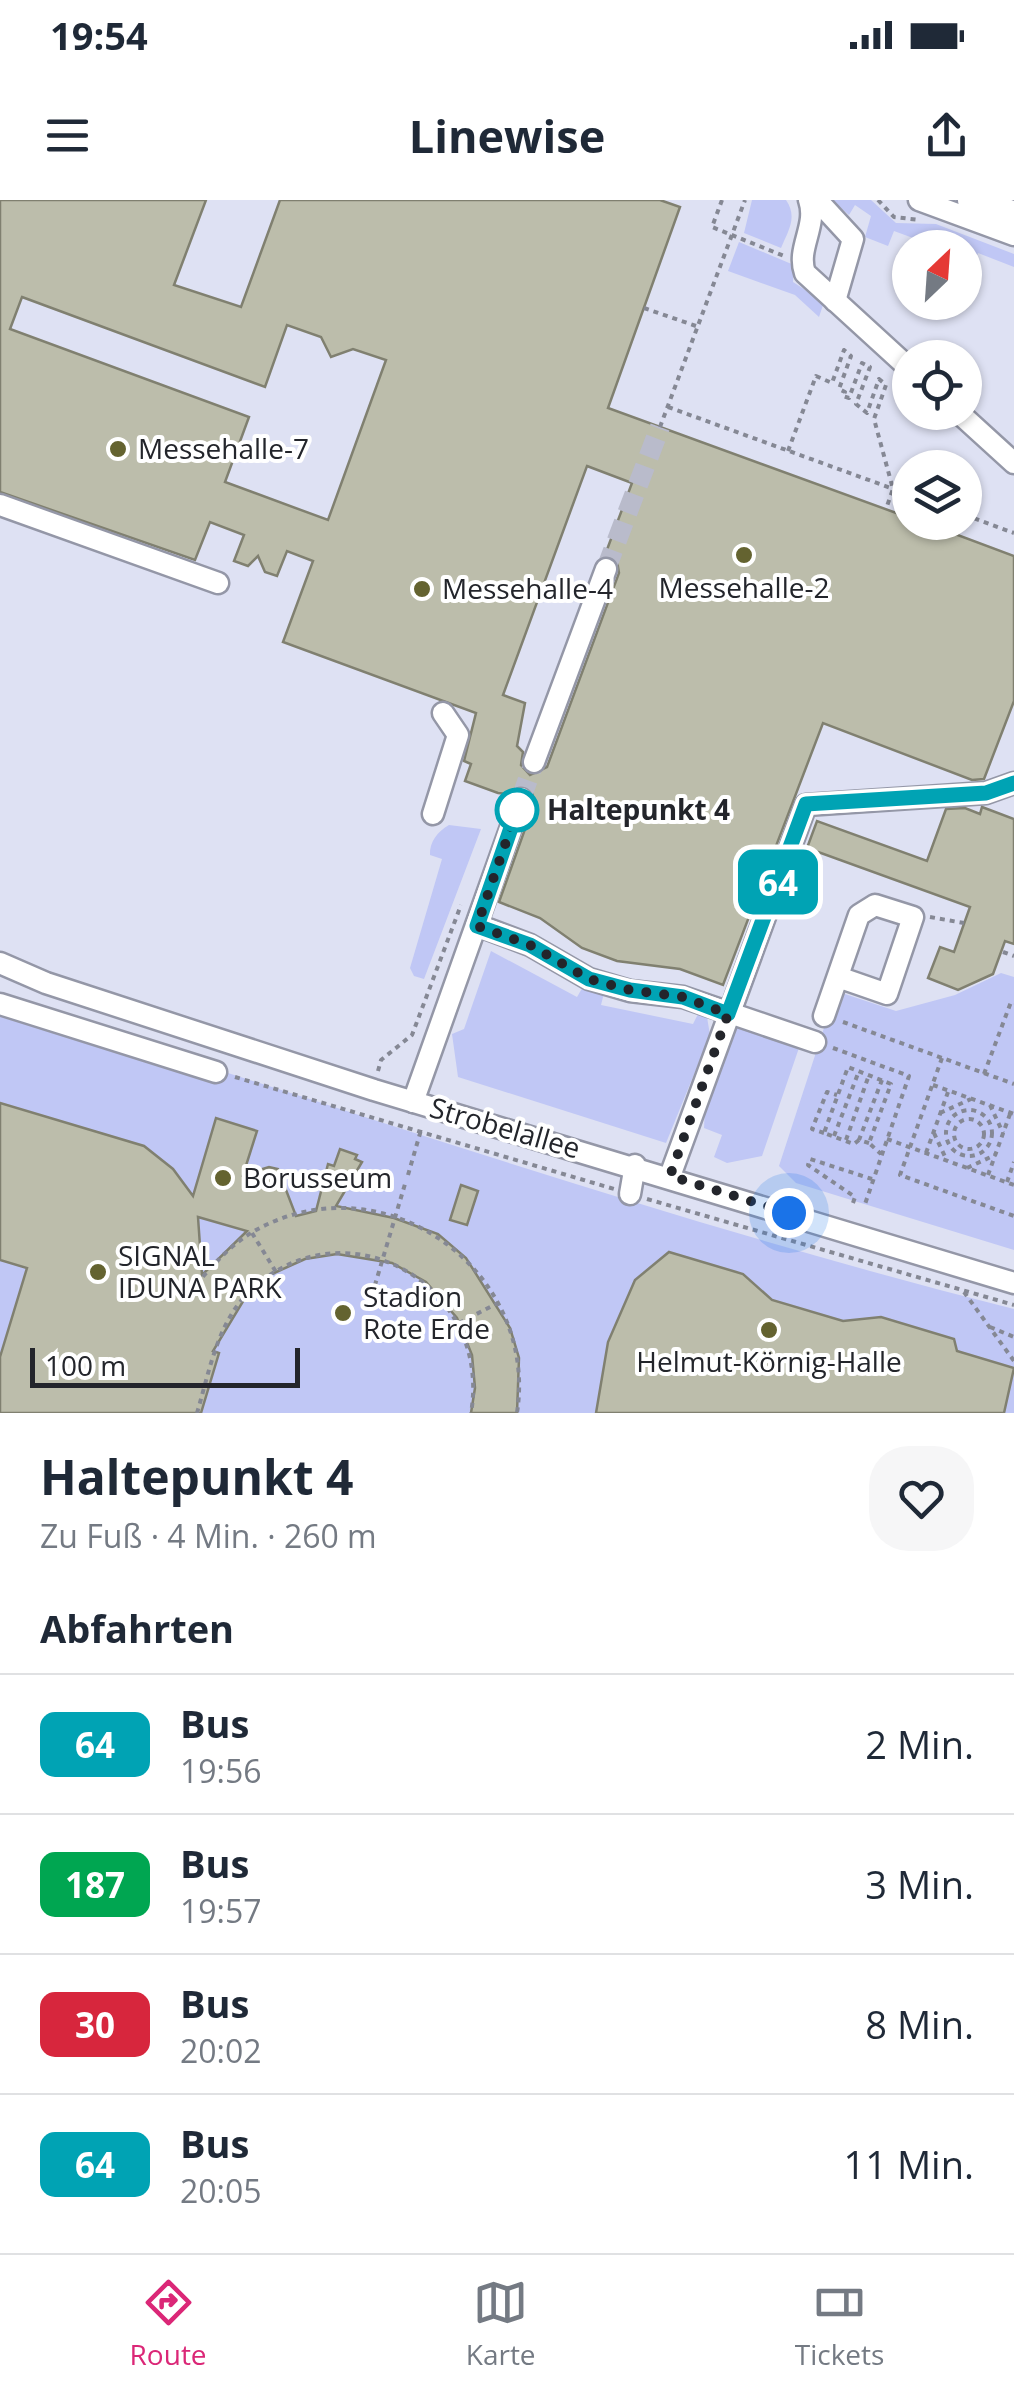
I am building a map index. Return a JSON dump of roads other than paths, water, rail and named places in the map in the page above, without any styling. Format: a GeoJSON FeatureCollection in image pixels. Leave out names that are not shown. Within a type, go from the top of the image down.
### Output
{"type":"FeatureCollection","features":[{"type":"Feature","properties":{"kind":"main road"},"geometry":{"type":"LineString","coordinates":[[972,200],[1014,216]]}},
{"type":"Feature","properties":{"kind":"street"},"geometry":{"type":"LineString","coordinates":[[809,200],[813,223],[802,263],[805,273],[892,352]]}},
{"type":"Feature","properties":{"kind":"street"},"geometry":{"type":"LineString","coordinates":[[817,200],[853,239],[835,300]]}},
{"type":"Feature","properties":{"kind":"street"},"geometry":{"type":"LineString","coordinates":[[919,200],[1014,235]]}},
{"type":"Feature","properties":{"kind":"street"},"geometry":{"type":"LineString","coordinates":[[978,430],[1014,463]]}},
{"type":"Feature","properties":{"kind":"street"},"geometry":{"type":"LineString","coordinates":[[0,505],[218,583]]}},
{"type":"Feature","properties":{"kind":"street"},"geometry":{"type":"LineString","coordinates":[[534,762],[606,569]]}},
{"type":"Feature","properties":{"kind":"street"},"geometry":{"type":"LineString","coordinates":[[433,814],[458,736],[443,713]]}},
{"type":"Feature","properties":{"kind":"street"},"geometry":{"type":"LineString","coordinates":[[670,1176],[806,804],[986,793],[1014,783]]}},
{"type":"Feature","properties":{"kind":"street"},"geometry":{"type":"LineString","coordinates":[[413,1102],[521,799]]}},
{"type":"Feature","properties":{"kind":"street"},"geometry":{"type":"LineString","coordinates":[[824,1016],[859,915],[874,905],[914,917],[887,994],[838,976]]}},
{"type":"Feature","properties":{"kind":"street"},"geometry":{"type":"LineString","coordinates":[[477,926],[530,945],[589,979],[630,990],[683,997],[815,1042]]}},
{"type":"Feature","properties":{"kind":"street","name":"Strobelallee"},"geometry":{"type":"LineString","coordinates":[[0,963],[62,988],[374,1090],[670,1176],[1014,1283]]}},
{"type":"Feature","properties":{"kind":"street"},"geometry":{"type":"LineString","coordinates":[[0,1004],[216,1072]]}},
{"type":"Feature","properties":{"kind":"street"},"geometry":{"type":"LineString","coordinates":[[630,1194],[634,1166]]}},
{"type":"Feature","properties":{"kind":"tunnel"},"geometry":{"type":"LineString","coordinates":[[606,569],[660,427]]}},
{"type":"Feature","properties":{"kind":"tunnel"},"geometry":{"type":"LineString","coordinates":[[521,799],[534,762]]}},
{"type":"Feature","properties":{"kind":"place","name":"Messehalle-7"},"geometry":{"type":"Point","coordinates":[118,449]}},
{"type":"Feature","properties":{"kind":"place","name":"Messehalle-2"},"geometry":{"type":"Point","coordinates":[744,555]}},
{"type":"Feature","properties":{"kind":"place","name":"Messehalle-4"},"geometry":{"type":"Point","coordinates":[422,589]}},
{"type":"Feature","properties":{"kind":"place","name":"Haltepunkt 4"},"geometry":{"type":"Point","coordinates":[517,810]}},
{"type":"Feature","properties":{"kind":"place","name":"Borusseum"},"geometry":{"type":"Point","coordinates":[223,1178]}},
{"type":"Feature","properties":{"kind":"place","name":"SIGNAL IDUNA PARK"},"geometry":{"type":"Point","coordinates":[98,1272]}},
{"type":"Feature","properties":{"kind":"place","name":"Stadion Rote Erde"},"geometry":{"type":"Point","coordinates":[343,1313]}},
{"type":"Feature","properties":{"kind":"place","name":"Helmut-Körnig-Halle"},"geometry":{"type":"Point","coordinates":[769,1330]}}]}
